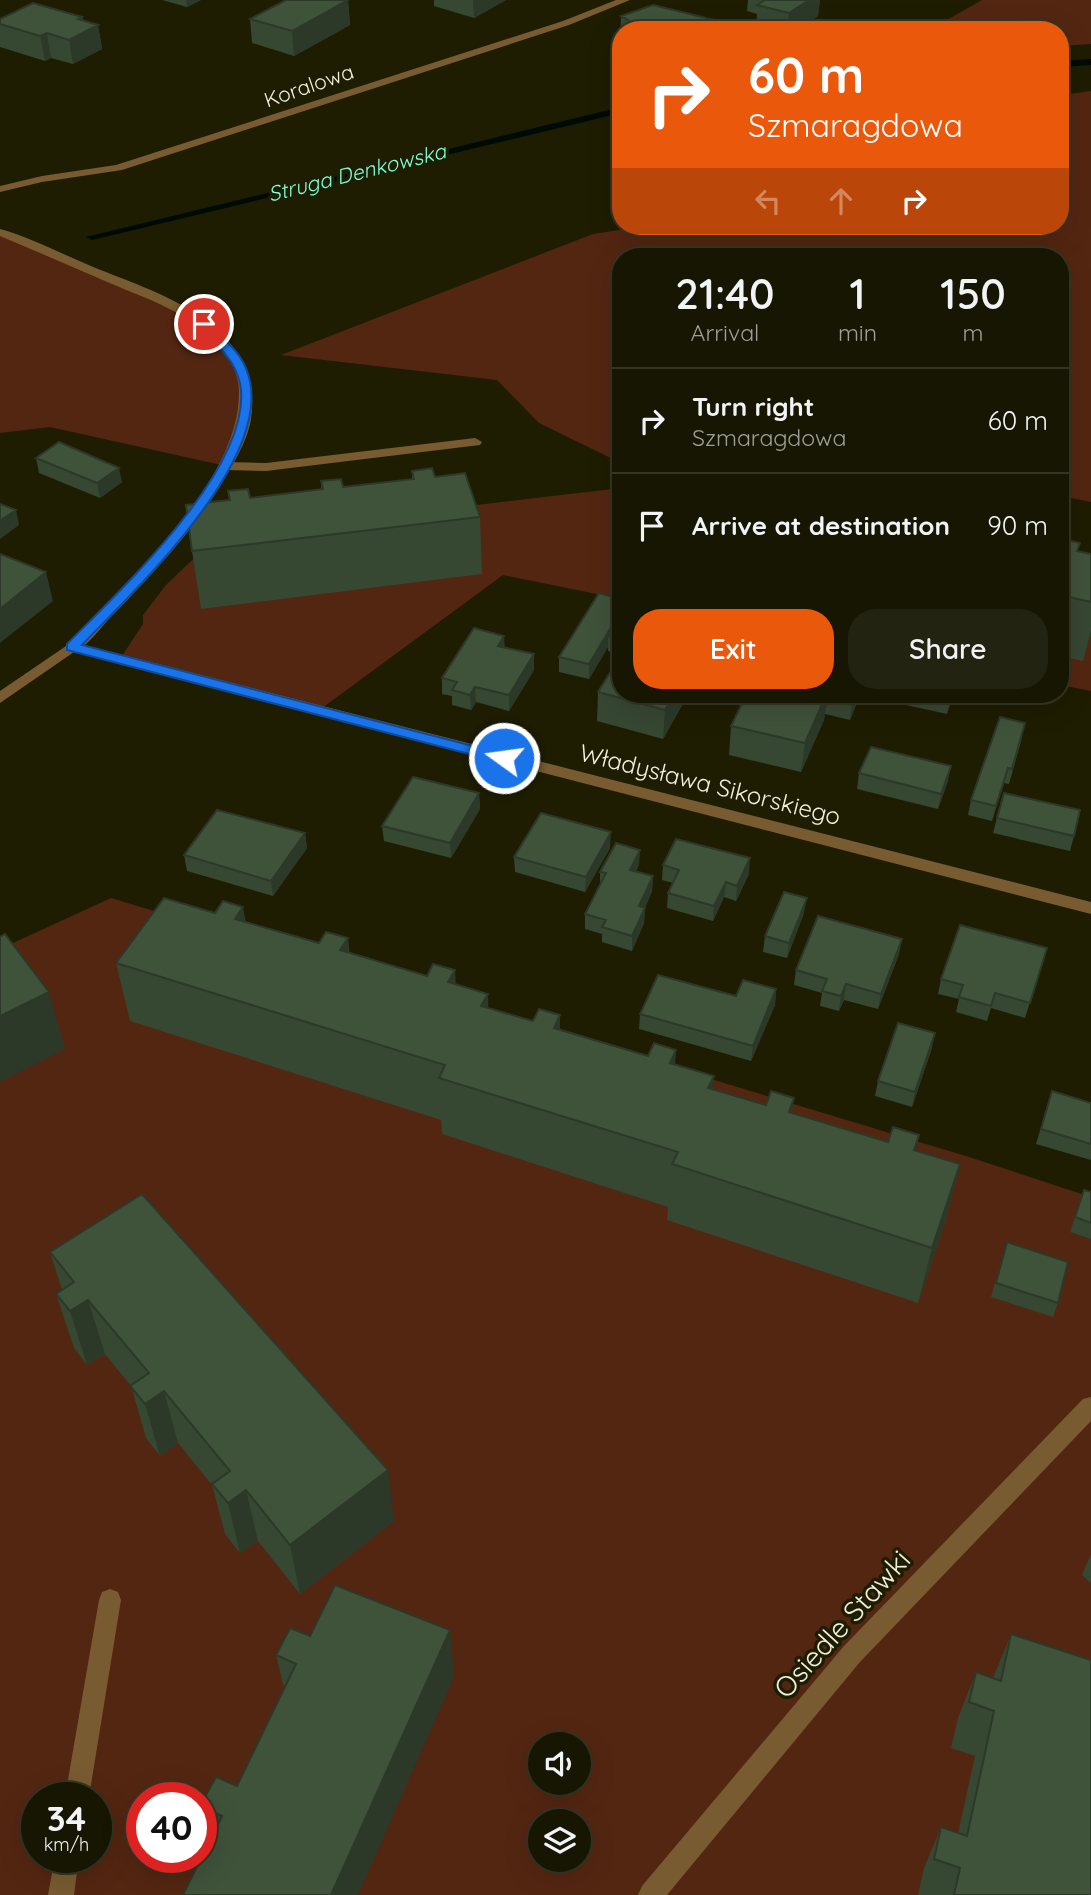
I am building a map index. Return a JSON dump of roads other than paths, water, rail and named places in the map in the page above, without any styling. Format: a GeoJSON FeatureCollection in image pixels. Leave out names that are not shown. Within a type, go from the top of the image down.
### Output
{"type":"FeatureCollection","features":[{"type":"Feature","properties":{"kind":"street","name":"Koralowa"},"geometry":{"type":"LineString","coordinates":[[0,189],[42,179],[118,168],[566,23],[625,0]]}},
{"type":"Feature","properties":{"kind":"street"},"geometry":{"type":"LineString","coordinates":[[0,232],[161,300],[204,324],[237,358],[246,390],[242,428],[226,466],[168,547],[72,647],[0,698]]}},
{"type":"Feature","properties":{"kind":"street"},"geometry":{"type":"LineString","coordinates":[[226,466],[266,467],[475,442]]}},
{"type":"Feature","properties":{"kind":"street","name":"Władysława Sikorskiego"},"geometry":{"type":"LineString","coordinates":[[72,647],[1091,908]]}},
{"type":"Feature","properties":{"kind":"street","name":"Osiedle Stawki"},"geometry":{"type":"LineString","coordinates":[[651,1895],[852,1654],[1091,1406]]}},
{"type":"Feature","properties":{"kind":"street"},"geometry":{"type":"LineString","coordinates":[[80,1782],[110,1600]]}},
{"type":"Feature","properties":{"kind":"street"},"geometry":{"type":"LineString","coordinates":[[61,1895],[64,1873]]}},
{"type":"Feature","properties":{"kind":"waterway","name":"Struga Denkowska"},"geometry":{"type":"LineString","coordinates":[[1069,63],[1091,62]]}},
{"type":"Feature","properties":{"kind":"waterway","name":"Struga Denkowska"},"geometry":{"type":"LineString","coordinates":[[92,237],[612,112]]}}]}
